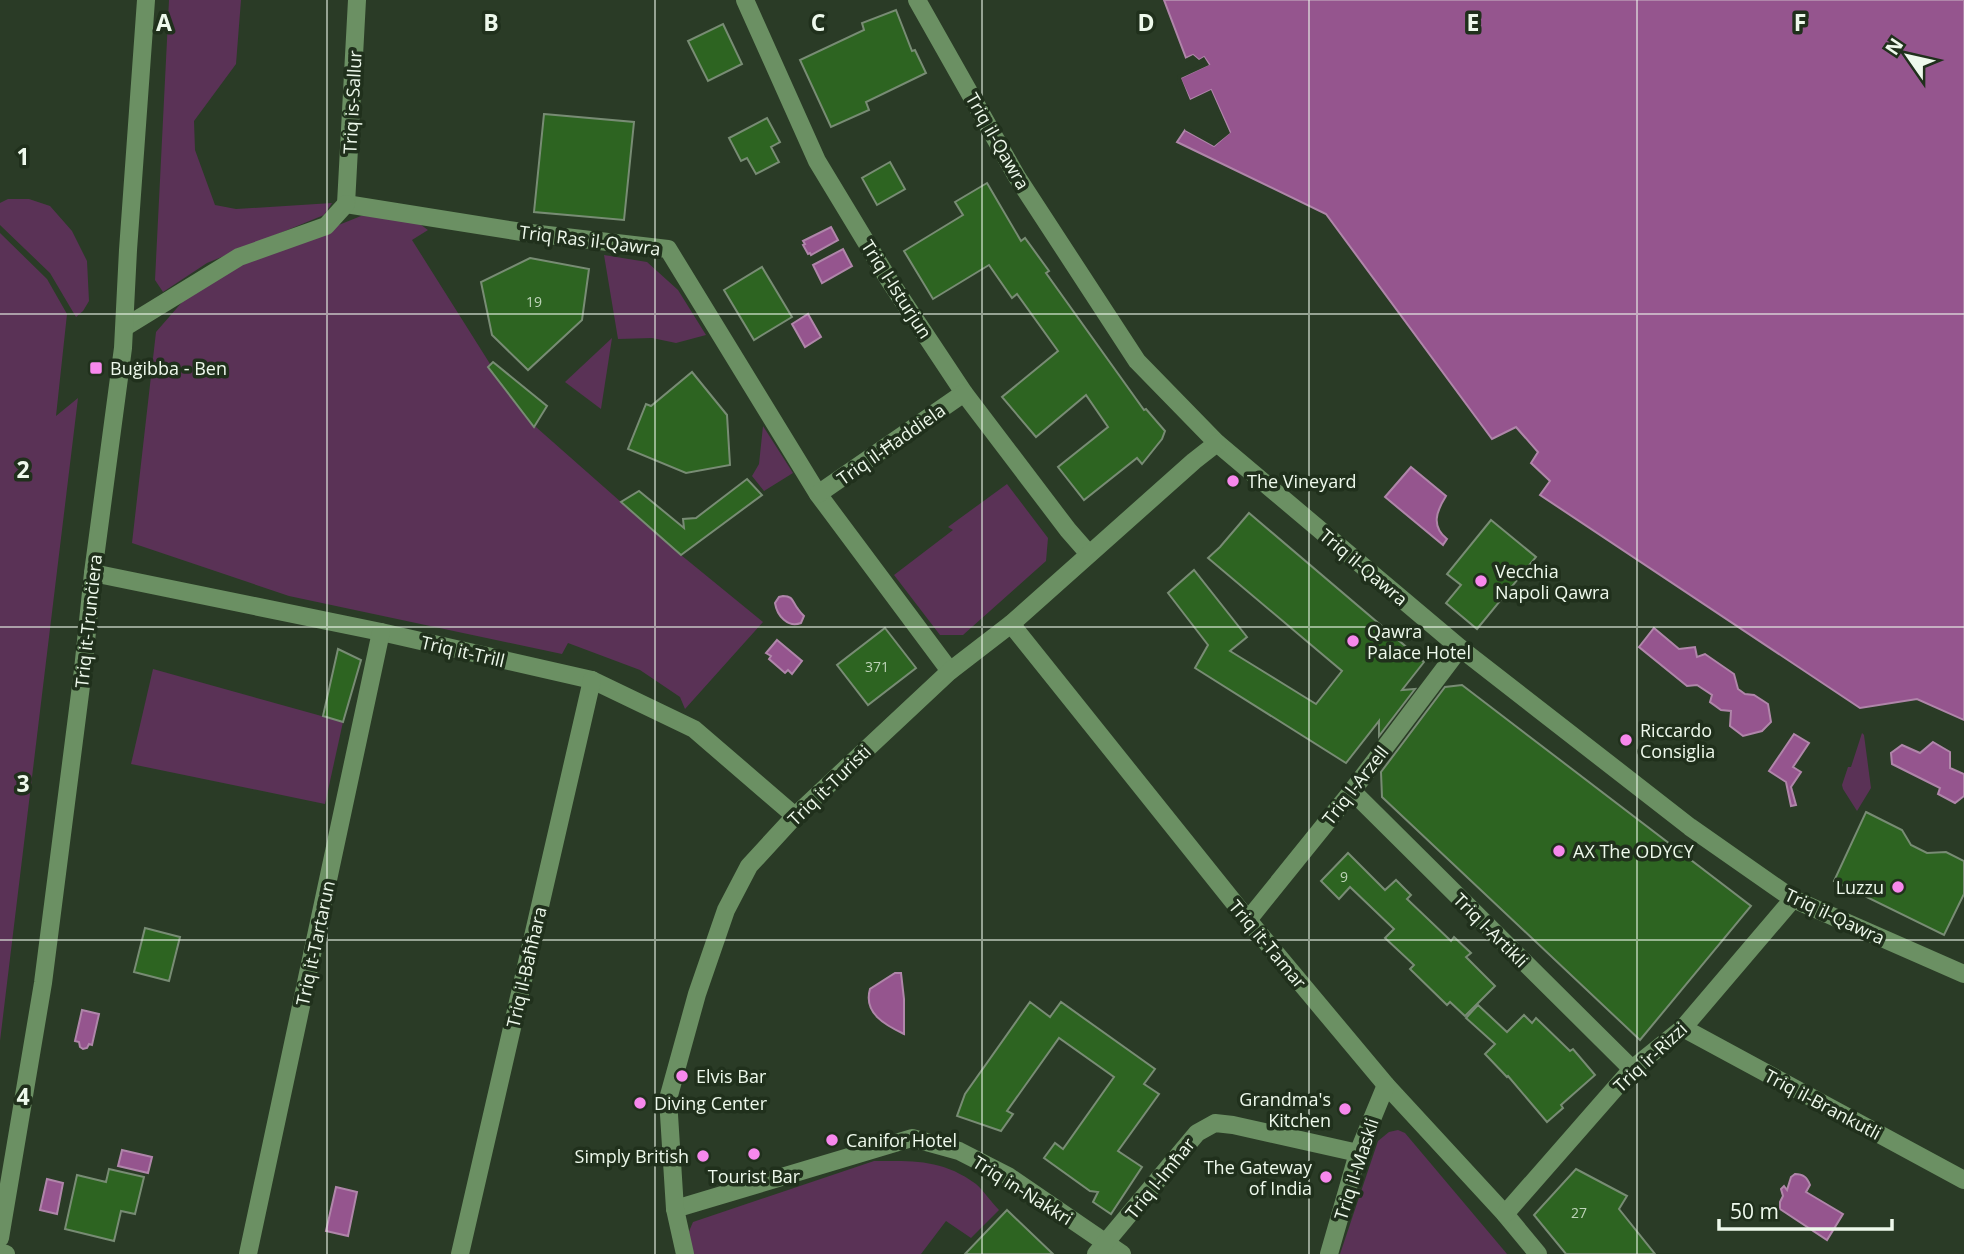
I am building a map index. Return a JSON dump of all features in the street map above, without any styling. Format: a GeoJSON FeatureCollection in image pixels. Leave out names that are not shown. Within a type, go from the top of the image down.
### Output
{"type":"FeatureCollection","features":[{"type":"Feature","properties":{"kind":"street","name":"Triq it-Trunċiera"},"geometry":{"type":"LineString","coordinates":[[0,1238],[43,983],[125,327],[146,0]]}},
{"type":"Feature","properties":{"kind":"street","name":"Triq is-Sallur"},"geometry":{"type":"LineString","coordinates":[[346,204],[357,0]]}},
{"type":"Feature","properties":{"kind":"street","name":"Triq l-Isturjun"},"geometry":{"type":"LineString","coordinates":[[745,0],[817,162],[889,279],[964,393],[1089,554]]}},
{"type":"Feature","properties":{"kind":"street","name":"Triq il-Qawra"},"geometry":{"type":"LineString","coordinates":[[917,0],[1017,177],[1137,361],[1217,443],[1460,648],[1690,827],[1793,899],[1964,974]]}},
{"type":"Feature","properties":{"kind":"street"},"geometry":{"type":"LineString","coordinates":[[125,327],[239,257],[326,226],[346,204]]}},
{"type":"Feature","properties":{"kind":"street","name":"Triq Ras il-Qawra"},"geometry":{"type":"LineString","coordinates":[[346,204],[523,232],[668,249],[818,494],[950,671]]}},
{"type":"Feature","properties":{"kind":"street","name":"Triq il-Ħaddiela"},"geometry":{"type":"LineString","coordinates":[[818,494],[964,393]]}},
{"type":"Feature","properties":{"kind":"street","name":"Triq it-Turisti"},"geometry":{"type":"LineString","coordinates":[[685,1254],[675,1209],[668,1099],[697,994],[726,910],[749,866],[795,816],[950,671],[1011,624],[1217,443]]}},
{"type":"Feature","properties":{"kind":"street","name":"Triq it-Trill"},"geometry":{"type":"LineString","coordinates":[[93,573],[381,632],[592,680],[694,729],[795,816]]}},
{"type":"Feature","properties":{"kind":"street","name":"Triq it-Tamar"},"geometry":{"type":"LineString","coordinates":[[1011,624],[1248,920],[1386,1085],[1505,1214],[1538,1254]]}},
{"type":"Feature","properties":{"kind":"street","name":"Triq it-Tartarun"},"geometry":{"type":"LineString","coordinates":[[248,1254],[381,632]]}},
{"type":"Feature","properties":{"kind":"street","name":"Triq l-Arzell"},"geometry":{"type":"LineString","coordinates":[[1248,920],[1352,791],[1460,648]]}},
{"type":"Feature","properties":{"kind":"street","name":"Triq il-Baħħara"},"geometry":{"type":"LineString","coordinates":[[460,1254],[592,680]]}},
{"type":"Feature","properties":{"kind":"street","name":"Triq l-Artikli"},"geometry":{"type":"LineString","coordinates":[[1352,791],[1632,1069]]}},
{"type":"Feature","properties":{"kind":"street","name":"Triq ir-Rizzi"},"geometry":{"type":"LineString","coordinates":[[1505,1214],[1632,1069],[1683,1028],[1793,899]]}},
{"type":"Feature","properties":{"kind":"street","name":"Triq il-Brankutli"},"geometry":{"type":"LineString","coordinates":[[1683,1028],[1964,1180]]}},
{"type":"Feature","properties":{"kind":"street","name":"Triq il-Maskli"},"geometry":{"type":"LineString","coordinates":[[1329,1254],[1358,1153],[1386,1085]]}},
{"type":"Feature","properties":{"kind":"street","name":"Triq l-Imħar"},"geometry":{"type":"LineString","coordinates":[[1101,1249],[1197,1133],[1215,1123],[1358,1153]]}},
{"type":"Feature","properties":{"kind":"street","name":"Triq in-Nakkri"},"geometry":{"type":"LineString","coordinates":[[675,1209],[912,1138],[959,1151],[1008,1176],[1101,1249],[1122,1254]]}},
{"type":"Feature","properties":{"kind":"street"},"geometry":{"type":"LineString","coordinates":[[0,1252],[6,1254]]}},
{"type":"Feature","properties":{"kind":"shaded area"},"geometry":{"type":"Polygon","coordinates":[[[169,0],[241,0],[236,64],[194,121],[195,150],[215,205],[236,209],[332,203],[324,215],[207,263],[163,292],[155,280],[169,0]]]}},
{"type":"Feature","properties":{"kind":"shaded area"},"geometry":{"type":"Polygon","coordinates":[[[1164,0],[1964,0],[1964,720],[1917,699],[1860,708],[1540,495],[1550,481],[1531,463],[1538,452],[1516,427],[1492,439],[1326,214],[1177,142],[1185,130],[1214,146],[1230,132],[1211,90],[1190,100],[1180,78],[1209,64],[1204,57],[1199,60],[1193,55],[1186,58],[1164,0]]]}},
{"type":"Feature","properties":{"kind":"shaded area"},"geometry":{"type":"Polygon","coordinates":[[[8,199],[29,199],[50,206],[72,231],[87,261],[89,301],[76,317],[50,273],[0,225],[0,203],[8,199]]]}},
{"type":"Feature","properties":{"kind":"shaded area"},"geometry":{"type":"Polygon","coordinates":[[[361,216],[410,217],[428,230],[412,240],[528,420],[681,555],[763,622],[685,709],[680,697],[640,670],[568,643],[562,654],[289,596],[132,543],[156,332],[183,301],[227,270],[361,216]]]}},
{"type":"Feature","properties":{"kind":"shaded area"},"geometry":{"type":"Polygon","coordinates":[[[831,227],[838,240],[811,255],[808,254],[803,241],[831,227]]]}},
{"type":"Feature","properties":{"kind":"shaded area"},"geometry":{"type":"Polygon","coordinates":[[[0,233],[47,279],[67,314],[56,416],[78,398],[0,1041],[0,233]]]}},
{"type":"Feature","properties":{"kind":"shaded area"},"geometry":{"type":"Polygon","coordinates":[[[843,249],[852,266],[822,283],[813,265],[843,249]]]}},
{"type":"Feature","properties":{"kind":"shaded area"},"geometry":{"type":"Polygon","coordinates":[[[604,255],[647,262],[678,290],[706,335],[676,343],[652,338],[618,339],[604,255]]]}},
{"type":"Feature","properties":{"kind":"shaded area"},"geometry":{"type":"Polygon","coordinates":[[[808,314],[821,337],[805,347],[792,324],[808,314]]]}},
{"type":"Feature","properties":{"kind":"shaded area"},"geometry":{"type":"Polygon","coordinates":[[[612,338],[601,409],[565,382],[612,338]]]}},
{"type":"Feature","properties":{"kind":"shaded area"},"geometry":{"type":"Polygon","coordinates":[[[763,426],[793,473],[764,491],[752,476],[759,464],[763,426]]]}},
{"type":"Feature","properties":{"kind":"shaded area"},"geometry":{"type":"Polygon","coordinates":[[[1411,467],[1446,496],[1437,519],[1439,529],[1447,539],[1443,545],[1385,497],[1411,467]]]}},
{"type":"Feature","properties":{"kind":"shaded area"},"geometry":{"type":"Polygon","coordinates":[[[1007,484],[1048,538],[1046,561],[963,635],[940,635],[894,575],[953,530],[948,527],[1007,484]]]}},
{"type":"Feature","properties":{"kind":"shaded area"},"geometry":{"type":"Polygon","coordinates":[[[783,596],[791,598],[804,616],[801,623],[792,624],[781,616],[775,603],[783,596]]]}},
{"type":"Feature","properties":{"kind":"shaded area"},"geometry":{"type":"Polygon","coordinates":[[[1654,628],[1679,649],[1695,647],[1697,657],[1705,654],[1734,674],[1738,689],[1768,704],[1771,722],[1762,731],[1743,736],[1730,726],[1731,711],[1721,710],[1710,702],[1712,695],[1697,685],[1687,686],[1639,647],[1654,628]]]}},
{"type":"Feature","properties":{"kind":"shaded area"},"geometry":{"type":"Polygon","coordinates":[[[777,640],[802,661],[792,674],[788,670],[785,673],[766,653],[777,640]]]}},
{"type":"Feature","properties":{"kind":"shaded area"},"geometry":{"type":"Polygon","coordinates":[[[153,669],[343,722],[325,804],[131,764],[153,669]]]}},
{"type":"Feature","properties":{"kind":"shaded area"},"geometry":{"type":"Polygon","coordinates":[[[1862,733],[1871,788],[1857,811],[1842,785],[1862,733]]]}},
{"type":"Feature","properties":{"kind":"shaded area"},"geometry":{"type":"Polygon","coordinates":[[[1794,734],[1809,743],[1793,767],[1801,772],[1791,787],[1796,805],[1791,806],[1786,782],[1769,771],[1794,734]]]}},
{"type":"Feature","properties":{"kind":"shaded area"},"geometry":{"type":"Polygon","coordinates":[[[1933,742],[1950,752],[1950,768],[1964,774],[1964,796],[1955,803],[1938,794],[1940,788],[1892,764],[1891,753],[1902,745],[1920,753],[1933,742]]]}},
{"type":"Feature","properties":{"kind":"shaded area"},"geometry":{"type":"Polygon","coordinates":[[[895,973],[901,973],[904,1034],[877,1017],[870,1005],[870,989],[895,973]]]}},
{"type":"Feature","properties":{"kind":"shaded area"},"geometry":{"type":"Polygon","coordinates":[[[82,1010],[99,1014],[92,1045],[89,1044],[83,1049],[79,1042],[75,1041],[82,1010]]]}},
{"type":"Feature","properties":{"kind":"shaded area"},"geometry":{"type":"Polygon","coordinates":[[[1398,1130],[1405,1133],[1507,1254],[1340,1254],[1378,1141],[1389,1132],[1398,1130]]]}},
{"type":"Feature","properties":{"kind":"shaded area"},"geometry":{"type":"Polygon","coordinates":[[[122,1150],[152,1157],[148,1173],[118,1166],[122,1150]]]}},
{"type":"Feature","properties":{"kind":"shaded area"},"geometry":{"type":"Polygon","coordinates":[[[874,1161],[927,1163],[951,1170],[976,1184],[999,1210],[971,1238],[946,1221],[921,1254],[692,1254],[687,1236],[693,1222],[874,1161]]]}},
{"type":"Feature","properties":{"kind":"shaded area"},"geometry":{"type":"Polygon","coordinates":[[[1795,1174],[1808,1180],[1810,1185],[1806,1192],[1843,1214],[1827,1240],[1780,1209],[1783,1196],[1781,1189],[1784,1186],[1787,1190],[1791,1177],[1795,1174]]]}},
{"type":"Feature","properties":{"kind":"shaded area"},"geometry":{"type":"Polygon","coordinates":[[[47,1179],[63,1183],[57,1214],[40,1210],[47,1179]]]}},
{"type":"Feature","properties":{"kind":"shaded area"},"geometry":{"type":"Polygon","coordinates":[[[336,1187],[357,1192],[348,1236],[326,1231],[336,1187]]]}},
{"type":"Feature","properties":{"kind":"pier"},"geometry":{"type":"Polygon","coordinates":[[[1193,55],[1199,60],[1204,57],[1209,65],[1181,78],[1190,100],[1211,90],[1230,133],[1214,146],[1185,130],[1186,127],[1214,142],[1226,132],[1210,95],[1189,103],[1177,80],[1178,75],[1204,63],[1192,59],[1186,62],[1183,60],[1193,55]]]}},
{"type":"Feature","properties":{"kind":"building"},"geometry":{"type":"Polygon","coordinates":[[[896,10],[912,51],[915,50],[926,73],[866,102],[869,110],[831,127],[800,60],[864,30],[862,23],[896,10]]]}},
{"type":"Feature","properties":{"kind":"building"},"geometry":{"type":"Polygon","coordinates":[[[723,24],[742,64],[708,81],[688,41],[723,24]]]}},
{"type":"Feature","properties":{"kind":"building"},"geometry":{"type":"Polygon","coordinates":[[[544,114],[634,122],[624,220],[534,212],[544,114]]]}},
{"type":"Feature","properties":{"kind":"building"},"geometry":{"type":"Polygon","coordinates":[[[767,118],[780,142],[771,147],[779,162],[756,174],[747,158],[741,161],[729,138],[767,118]]]}},
{"type":"Feature","properties":{"kind":"building"},"geometry":{"type":"Polygon","coordinates":[[[890,162],[905,189],[877,205],[862,178],[890,162]]]}},
{"type":"Feature","properties":{"kind":"building"},"geometry":{"type":"Polygon","coordinates":[[[987,183],[1021,241],[1025,238],[1049,271],[1046,273],[1144,410],[1146,409],[1165,431],[1162,439],[1142,464],[1137,458],[1084,500],[1058,467],[1108,427],[1086,395],[1036,437],[1002,397],[1058,351],[1017,294],[1012,298],[989,265],[933,299],[904,251],[963,215],[955,202],[987,183]]]}},
{"type":"Feature","properties":{"kind":"building"},"geometry":{"type":"Polygon","coordinates":[[[530,258],[589,269],[582,320],[528,370],[492,335],[481,282],[530,258]]]}},
{"type":"Feature","properties":{"kind":"building"},"geometry":{"type":"Polygon","coordinates":[[[762,267],[792,317],[754,340],[724,290],[762,267]]]}},
{"type":"Feature","properties":{"kind":"building"},"geometry":{"type":"Polygon","coordinates":[[[493,362],[547,406],[534,427],[488,367],[493,362]]]}},
{"type":"Feature","properties":{"kind":"building"},"geometry":{"type":"Polygon","coordinates":[[[692,372],[727,415],[730,465],[686,473],[628,449],[646,404],[651,406],[692,372]]]}},
{"type":"Feature","properties":{"kind":"building"},"geometry":{"type":"Polygon","coordinates":[[[747,479],[762,495],[681,555],[621,502],[639,491],[684,528],[683,519],[696,518],[747,479]]]}},
{"type":"Feature","properties":{"kind":"building","name":"Qawra Palace Hotel"},"geometry":{"type":"Polygon","coordinates":[[[1249,513],[1424,662],[1402,690],[1415,689],[1379,736],[1379,721],[1346,763],[1195,668],[1208,645],[1168,593],[1194,570],[1247,637],[1230,651],[1316,704],[1342,671],[1208,558],[1249,513]]]}},
{"type":"Feature","properties":{"kind":"building"},"geometry":{"type":"Polygon","coordinates":[[[1491,520],[1536,557],[1477,629],[1446,603],[1461,585],[1447,574],[1491,520]]]}},
{"type":"Feature","properties":{"kind":"building"},"geometry":{"type":"Polygon","coordinates":[[[885,628],[916,668],[868,705],[837,665],[885,628]]]}},
{"type":"Feature","properties":{"kind":"building"},"geometry":{"type":"Polygon","coordinates":[[[338,649],[361,660],[343,722],[323,716],[338,649]]]}},
{"type":"Feature","properties":{"kind":"building","name":"AX The ODYCY"},"geometry":{"type":"Polygon","coordinates":[[[1462,685],[1751,906],[1640,1040],[1382,797],[1381,772],[1445,687],[1462,685]]]}},
{"type":"Feature","properties":{"kind":"building"},"geometry":{"type":"Polygon","coordinates":[[[1866,812],[1902,830],[1911,845],[1927,853],[1946,852],[1964,861],[1964,894],[1944,935],[1834,881],[1866,812]]]}},
{"type":"Feature","properties":{"kind":"building"},"geometry":{"type":"Polygon","coordinates":[[[1348,853],[1385,890],[1396,880],[1411,895],[1407,899],[1451,941],[1454,937],[1471,953],[1466,957],[1495,986],[1465,1016],[1450,1002],[1447,1005],[1410,969],[1414,965],[1385,938],[1394,929],[1350,887],[1339,899],[1321,881],[1348,853]]]}},
{"type":"Feature","properties":{"kind":"building"},"geometry":{"type":"Polygon","coordinates":[[[145,928],[180,937],[169,981],[134,972],[145,928]]]}},
{"type":"Feature","properties":{"kind":"building"},"geometry":{"type":"Polygon","coordinates":[[[1030,1002],[1050,1017],[1061,1002],[1155,1069],[1144,1084],[1159,1094],[1118,1151],[1142,1167],[1111,1214],[1093,1202],[1098,1192],[1090,1191],[1044,1158],[1055,1143],[1063,1149],[1114,1077],[1059,1038],[1007,1111],[1013,1114],[1001,1131],[957,1116],[965,1094],[1030,1002]]]}},
{"type":"Feature","properties":{"kind":"building"},"geometry":{"type":"Polygon","coordinates":[[[1478,1005],[1507,1032],[1524,1015],[1532,1023],[1536,1018],[1570,1051],[1573,1049],[1595,1075],[1561,1105],[1563,1108],[1547,1122],[1508,1076],[1485,1054],[1495,1044],[1466,1018],[1478,1005]]]}},
{"type":"Feature","properties":{"kind":"building"},"geometry":{"type":"Polygon","coordinates":[[[109,1169],[144,1177],[135,1214],[121,1211],[114,1241],[65,1229],[77,1175],[106,1182],[109,1169]]]}},
{"type":"Feature","properties":{"kind":"building"},"geometry":{"type":"Polygon","coordinates":[[[1576,1169],[1627,1196],[1619,1209],[1655,1254],[1566,1254],[1534,1215],[1576,1169]]]}},
{"type":"Feature","properties":{"kind":"building"},"geometry":{"type":"Polygon","coordinates":[[[1007,1210],[1053,1254],[965,1254],[1007,1210]]]}},
{"type":"Feature","properties":{"kind":"place","name":"Buġibba - Ben"},"geometry":{"type":"Point","coordinates":[96,368]}},
{"type":"Feature","properties":{"kind":"place","name":"The Vineyard"},"geometry":{"type":"Point","coordinates":[1233,481]}},
{"type":"Feature","properties":{"kind":"place","name":"Vecchia Napoli Qawra"},"geometry":{"type":"Point","coordinates":[1481,581]}},
{"type":"Feature","properties":{"kind":"place","name":"Qawra Palace Hotel"},"geometry":{"type":"Point","coordinates":[1353,641]}},
{"type":"Feature","properties":{"kind":"place","name":"Riccardo Consiglia"},"geometry":{"type":"Point","coordinates":[1626,740]}},
{"type":"Feature","properties":{"kind":"place","name":"AX The ODYCY"},"geometry":{"type":"Point","coordinates":[1559,851]}},
{"type":"Feature","properties":{"kind":"place","name":"Luzzu"},"geometry":{"type":"Point","coordinates":[1898,887]}},
{"type":"Feature","properties":{"kind":"place","name":"Elvis Bar"},"geometry":{"type":"Point","coordinates":[682,1076]}},
{"type":"Feature","properties":{"kind":"place","name":"Diving Center"},"geometry":{"type":"Point","coordinates":[640,1103]}},
{"type":"Feature","properties":{"kind":"place","name":"Grandma's Kitchen"},"geometry":{"type":"Point","coordinates":[1345,1109]}},
{"type":"Feature","properties":{"kind":"place","name":"Canifor Hotel"},"geometry":{"type":"Point","coordinates":[832,1140]}},
{"type":"Feature","properties":{"kind":"place","name":"Tourist Bar"},"geometry":{"type":"Point","coordinates":[754,1154]}},
{"type":"Feature","properties":{"kind":"place","name":"Simply British"},"geometry":{"type":"Point","coordinates":[703,1156]}},
{"type":"Feature","properties":{"kind":"place","name":"The Gateway of India"},"geometry":{"type":"Point","coordinates":[1326,1177]}}]}
